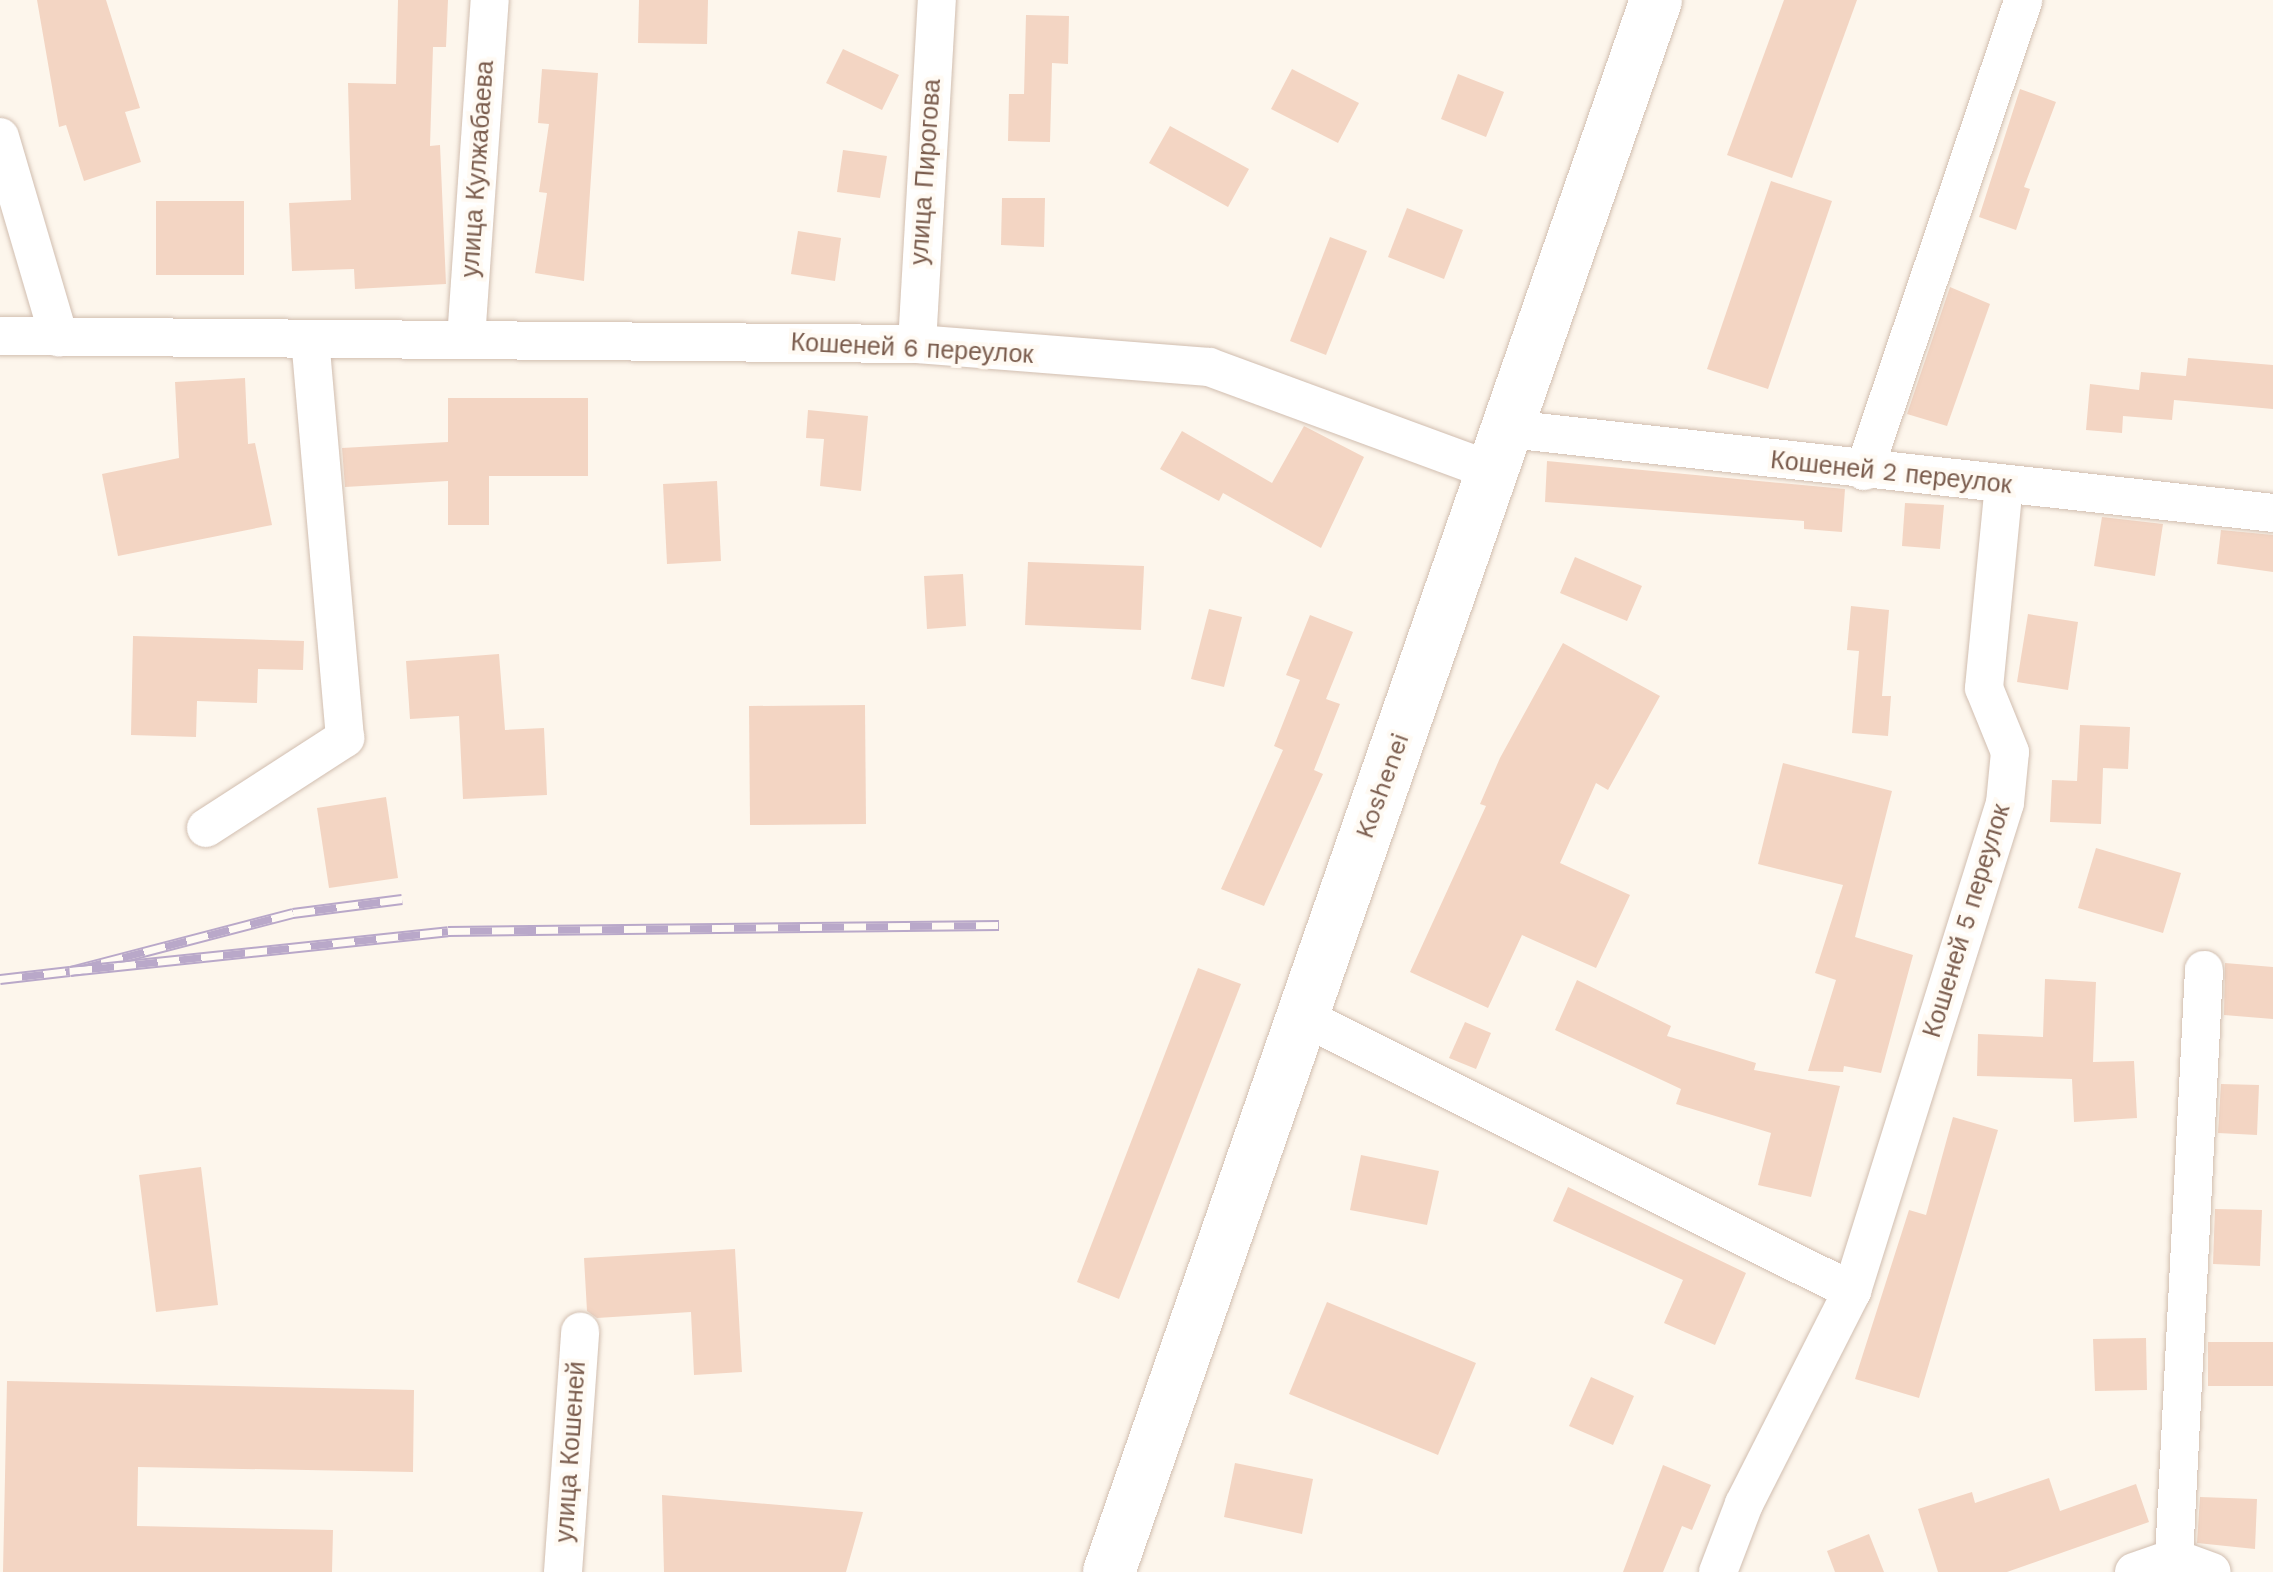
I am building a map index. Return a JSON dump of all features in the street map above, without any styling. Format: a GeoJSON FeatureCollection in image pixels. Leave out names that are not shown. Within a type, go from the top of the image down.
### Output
{"type":"FeatureCollection","features":[{"type":"Feature","properties":{"kind":"main road","name":"Koshenei"},"geometry":{"type":"LineString","coordinates":[[1109,1572],[1656,0]]}},
{"type":"Feature","properties":{"kind":"street","name":"улица Кулжабаева"},"geometry":{"type":"LineString","coordinates":[[466,339],[490,0]]}},
{"type":"Feature","properties":{"kind":"street","name":"улица Пирогова"},"geometry":{"type":"LineString","coordinates":[[917,344],[937,0]]}},
{"type":"Feature","properties":{"kind":"street"},"geometry":{"type":"LineString","coordinates":[[1864,471],[2023,0]]}},
{"type":"Feature","properties":{"kind":"street"},"geometry":{"type":"LineString","coordinates":[[0,136],[60,337]]}},
{"type":"Feature","properties":{"kind":"street","name":"Кошеней 6 переулок"},"geometry":{"type":"LineString","coordinates":[[0,336],[917,344],[1209,367],[1502,451]]}},
{"type":"Feature","properties":{"kind":"street"},"geometry":{"type":"LineString","coordinates":[[206,828],[345,738],[310,340]]}},
{"type":"Feature","properties":{"kind":"street","name":"Кошеней 2 переулок"},"geometry":{"type":"LineString","coordinates":[[1502,451],[1864,471],[2273,513]]}},
{"type":"Feature","properties":{"kind":"street","name":"Кошеней 5 переулок"},"geometry":{"type":"LineString","coordinates":[[1718,1572],[1744,1504],[1852,1291],[2005,803],[2010,752],[1984,688],[2004,486]]}},
{"type":"Feature","properties":{"kind":"street"},"geometry":{"type":"LineString","coordinates":[[2174,1558],[2204,970]]}},
{"type":"Feature","properties":{"kind":"street"},"geometry":{"type":"LineString","coordinates":[[1301,1016],[1852,1291]]}},
{"type":"Feature","properties":{"kind":"street","name":"улица Кошеней"},"geometry":{"type":"LineString","coordinates":[[563,1572],[580,1332]]}},
{"type":"Feature","properties":{"kind":"street"},"geometry":{"type":"LineString","coordinates":[[2134,1572],[2174,1558],[2212,1572]]}},
{"type":"Feature","properties":{"kind":"building"},"geometry":{"type":"Polygon","coordinates":[[[37,0],[106,0],[140,108],[125,112],[141,162],[84,181],[66,125],[59,127],[37,0]]]}},
{"type":"Feature","properties":{"kind":"building"},"geometry":{"type":"Polygon","coordinates":[[[398,0],[448,0],[446,47],[433,47],[430,146],[440,145],[446,284],[355,289],[354,269],[292,271],[289,203],[351,200],[348,83],[396,84],[398,0]]]}},
{"type":"Feature","properties":{"kind":"building"},"geometry":{"type":"Polygon","coordinates":[[[639,0],[708,0],[707,44],[638,43],[639,0]]]}},
{"type":"Feature","properties":{"kind":"building"},"geometry":{"type":"Polygon","coordinates":[[[1784,0],[1857,0],[1792,178],[1727,155],[1784,0]]]}},
{"type":"Feature","properties":{"kind":"building"},"geometry":{"type":"Polygon","coordinates":[[[1026,15],[1069,16],[1068,64],[1052,63],[1050,142],[1008,141],[1009,94],[1024,94],[1026,15]]]}},
{"type":"Feature","properties":{"kind":"building"},"geometry":{"type":"Polygon","coordinates":[[[843,49],[899,75],[882,110],[826,83],[843,49]]]}},
{"type":"Feature","properties":{"kind":"building"},"geometry":{"type":"Polygon","coordinates":[[[542,69],[598,73],[584,281],[535,273],[547,193],[539,192],[549,124],[538,123],[542,69]]]}},
{"type":"Feature","properties":{"kind":"building"},"geometry":{"type":"Polygon","coordinates":[[[1292,69],[1359,103],[1338,143],[1271,109],[1292,69]]]}},
{"type":"Feature","properties":{"kind":"building"},"geometry":{"type":"Polygon","coordinates":[[[1458,74],[1504,92],[1486,137],[1441,119],[1458,74]]]}},
{"type":"Feature","properties":{"kind":"building"},"geometry":{"type":"Polygon","coordinates":[[[2020,89],[2056,102],[2024,187],[2030,189],[2016,230],[1979,217],[2020,89]]]}},
{"type":"Feature","properties":{"kind":"building"},"geometry":{"type":"Polygon","coordinates":[[[1170,126],[1249,169],[1228,207],[1149,163],[1170,126]]]}},
{"type":"Feature","properties":{"kind":"building"},"geometry":{"type":"Polygon","coordinates":[[[843,150],[887,156],[880,198],[837,192],[843,150]]]}},
{"type":"Feature","properties":{"kind":"building"},"geometry":{"type":"Polygon","coordinates":[[[1771,181],[1832,201],[1768,389],[1707,369],[1771,181]]]}},
{"type":"Feature","properties":{"kind":"building"},"geometry":{"type":"Polygon","coordinates":[[[1002,198],[1045,198],[1044,247],[1001,245],[1002,198]]]}},
{"type":"Feature","properties":{"kind":"building"},"geometry":{"type":"Polygon","coordinates":[[[156,201],[244,201],[244,275],[156,275],[156,201]]]}},
{"type":"Feature","properties":{"kind":"building"},"geometry":{"type":"Polygon","coordinates":[[[1407,208],[1463,230],[1444,279],[1388,257],[1407,208]]]}},
{"type":"Feature","properties":{"kind":"building"},"geometry":{"type":"Polygon","coordinates":[[[798,231],[841,238],[835,281],[791,274],[798,231]]]}},
{"type":"Feature","properties":{"kind":"building"},"geometry":{"type":"Polygon","coordinates":[[[1330,237],[1367,251],[1326,355],[1290,341],[1330,237]]]}},
{"type":"Feature","properties":{"kind":"building"},"geometry":{"type":"Polygon","coordinates":[[[1950,287],[1990,304],[1947,426],[1907,414],[1950,287]]]}},
{"type":"Feature","properties":{"kind":"building"},"geometry":{"type":"Polygon","coordinates":[[[2188,358],[2273,365],[2273,409],[2174,400],[2172,420],[2123,416],[2122,433],[2086,430],[2090,384],[2139,390],[2141,372],[2186,376],[2188,358]]]}},
{"type":"Feature","properties":{"kind":"building"},"geometry":{"type":"Polygon","coordinates":[[[245,378],[248,444],[255,443],[272,525],[118,556],[102,474],[179,458],[175,382],[245,378]]]}},
{"type":"Feature","properties":{"kind":"building"},"geometry":{"type":"Polygon","coordinates":[[[448,398],[588,398],[588,476],[489,476],[489,525],[448,525],[448,481],[345,487],[342,448],[448,442],[448,398]]]}},
{"type":"Feature","properties":{"kind":"building"},"geometry":{"type":"Polygon","coordinates":[[[808,410],[868,416],[861,491],[820,486],[824,439],[806,438],[808,410]]]}},
{"type":"Feature","properties":{"kind":"building"},"geometry":{"type":"Polygon","coordinates":[[[1304,426],[1364,457],[1321,548],[1223,493],[1219,501],[1160,469],[1182,431],[1272,483],[1304,426]]]}},
{"type":"Feature","properties":{"kind":"building"},"geometry":{"type":"Polygon","coordinates":[[[1547,461],[1845,489],[1842,532],[1804,529],[1804,521],[1545,502],[1547,461]]]}},
{"type":"Feature","properties":{"kind":"building"},"geometry":{"type":"Polygon","coordinates":[[[717,481],[721,561],[667,564],[663,484],[717,481]]]}},
{"type":"Feature","properties":{"kind":"building"},"geometry":{"type":"Polygon","coordinates":[[[1905,503],[1944,505],[1940,549],[1902,546],[1905,503]]]}},
{"type":"Feature","properties":{"kind":"building"},"geometry":{"type":"Polygon","coordinates":[[[2102,517],[2163,524],[2155,576],[2094,566],[2102,517]]]}},
{"type":"Feature","properties":{"kind":"building"},"geometry":{"type":"Polygon","coordinates":[[[2221,530],[2273,535],[2273,572],[2217,564],[2221,530]]]}},
{"type":"Feature","properties":{"kind":"building"},"geometry":{"type":"Polygon","coordinates":[[[1575,557],[1642,586],[1627,621],[1560,593],[1575,557]]]}},
{"type":"Feature","properties":{"kind":"building"},"geometry":{"type":"Polygon","coordinates":[[[1028,562],[1144,566],[1141,630],[1025,625],[1028,562]]]}},
{"type":"Feature","properties":{"kind":"building"},"geometry":{"type":"Polygon","coordinates":[[[963,574],[966,626],[927,629],[924,576],[963,574]]]}},
{"type":"Feature","properties":{"kind":"building"},"geometry":{"type":"Polygon","coordinates":[[[1851,606],[1889,610],[1882,696],[1891,696],[1888,736],[1852,733],[1859,651],[1847,650],[1851,606]]]}},
{"type":"Feature","properties":{"kind":"building"},"geometry":{"type":"Polygon","coordinates":[[[1209,609],[1242,617],[1224,687],[1191,679],[1209,609]]]}},
{"type":"Feature","properties":{"kind":"building"},"geometry":{"type":"Polygon","coordinates":[[[2028,614],[2078,622],[2068,690],[2017,682],[2028,614]]]}},
{"type":"Feature","properties":{"kind":"building"},"geometry":{"type":"Polygon","coordinates":[[[1310,615],[1353,632],[1326,699],[1340,704],[1314,770],[1323,774],[1264,906],[1221,889],[1283,750],[1274,746],[1300,680],[1286,675],[1310,615]]]}},
{"type":"Feature","properties":{"kind":"building"},"geometry":{"type":"Polygon","coordinates":[[[133,636],[304,641],[303,670],[258,669],[257,703],[197,701],[196,737],[131,735],[133,636]]]}},
{"type":"Feature","properties":{"kind":"building"},"geometry":{"type":"Polygon","coordinates":[[[1563,643],[1660,696],[1608,790],[1596,783],[1560,863],[1630,895],[1596,968],[1522,935],[1488,1008],[1410,972],[1486,806],[1480,804],[1500,758],[1563,643]]]}},
{"type":"Feature","properties":{"kind":"building"},"geometry":{"type":"Polygon","coordinates":[[[499,654],[505,730],[544,728],[547,795],[463,799],[459,716],[410,719],[406,661],[499,654]]]}},
{"type":"Feature","properties":{"kind":"building"},"geometry":{"type":"Polygon","coordinates":[[[865,705],[866,824],[750,825],[749,706],[865,705]]]}},
{"type":"Feature","properties":{"kind":"building"},"geometry":{"type":"Polygon","coordinates":[[[2080,725],[2130,727],[2128,769],[2103,768],[2101,824],[2050,822],[2052,780],[2077,781],[2080,725]]]}},
{"type":"Feature","properties":{"kind":"building"},"geometry":{"type":"Polygon","coordinates":[[[1783,763],[1892,791],[1855,937],[1913,955],[1881,1073],[1844,1066],[1843,1072],[1808,1071],[1836,980],[1815,973],[1843,885],[1758,864],[1783,763]]]}},
{"type":"Feature","properties":{"kind":"building"},"geometry":{"type":"Polygon","coordinates":[[[386,797],[398,878],[329,888],[317,808],[386,797]]]}},
{"type":"Feature","properties":{"kind":"building"},"geometry":{"type":"Polygon","coordinates":[[[2096,848],[2181,873],[2163,933],[2078,908],[2096,848]]]}},
{"type":"Feature","properties":{"kind":"building"},"geometry":{"type":"Polygon","coordinates":[[[2225,963],[2273,967],[2273,1019],[2224,1015],[2225,963]]]}},
{"type":"Feature","properties":{"kind":"building"},"geometry":{"type":"Polygon","coordinates":[[[1198,968],[1241,984],[1119,1299],[1077,1282],[1198,968]]]}},
{"type":"Feature","properties":{"kind":"building"},"geometry":{"type":"Polygon","coordinates":[[[2045,979],[2096,982],[2093,1062],[2134,1061],[2137,1118],[2074,1122],[2072,1079],[1977,1076],[1978,1034],[2043,1037],[2045,979]]]}},
{"type":"Feature","properties":{"kind":"building"},"geometry":{"type":"Polygon","coordinates":[[[1577,980],[1671,1026],[1667,1036],[1756,1063],[1754,1070],[1840,1086],[1811,1197],[1758,1185],[1771,1133],[1676,1104],[1681,1089],[1555,1030],[1577,980]]]}},
{"type":"Feature","properties":{"kind":"building"},"geometry":{"type":"Polygon","coordinates":[[[1465,1022],[1491,1033],[1476,1069],[1449,1058],[1465,1022]]]}},
{"type":"Feature","properties":{"kind":"building"},"geometry":{"type":"Polygon","coordinates":[[[2221,1084],[2259,1085],[2257,1135],[2218,1133],[2221,1084]]]}},
{"type":"Feature","properties":{"kind":"building"},"geometry":{"type":"Polygon","coordinates":[[[1953,1117],[1998,1130],[1919,1398],[1855,1379],[1909,1210],[1926,1215],[1953,1117]]]}},
{"type":"Feature","properties":{"kind":"building"},"geometry":{"type":"Polygon","coordinates":[[[1361,1155],[1439,1171],[1427,1225],[1350,1210],[1361,1155]]]}},
{"type":"Feature","properties":{"kind":"building"},"geometry":{"type":"Polygon","coordinates":[[[201,1167],[218,1305],[156,1312],[139,1175],[201,1167]]]}},
{"type":"Feature","properties":{"kind":"building"},"geometry":{"type":"Polygon","coordinates":[[[1568,1187],[1746,1273],[1715,1345],[1664,1323],[1683,1280],[1553,1221],[1568,1187]]]}},
{"type":"Feature","properties":{"kind":"building"},"geometry":{"type":"Polygon","coordinates":[[[2215,1209],[2262,1210],[2260,1266],[2213,1264],[2215,1209]]]}},
{"type":"Feature","properties":{"kind":"building"},"geometry":{"type":"Polygon","coordinates":[[[735,1249],[742,1372],[694,1375],[691,1312],[597,1318],[587,1311],[584,1258],[735,1249]]]}},
{"type":"Feature","properties":{"kind":"building"},"geometry":{"type":"Polygon","coordinates":[[[1327,1302],[1476,1363],[1438,1455],[1289,1394],[1327,1302]]]}},
{"type":"Feature","properties":{"kind":"building"},"geometry":{"type":"Polygon","coordinates":[[[2146,1338],[2147,1390],[2095,1391],[2093,1339],[2146,1338]]]}},
{"type":"Feature","properties":{"kind":"building"},"geometry":{"type":"Polygon","coordinates":[[[2208,1342],[2273,1342],[2273,1386],[2208,1386],[2208,1342]]]}},
{"type":"Feature","properties":{"kind":"building"},"geometry":{"type":"Polygon","coordinates":[[[1591,1377],[1634,1396],[1613,1445],[1569,1426],[1591,1377]]]}},
{"type":"Feature","properties":{"kind":"building"},"geometry":{"type":"Polygon","coordinates":[[[7,1381],[414,1390],[413,1472],[138,1467],[137,1526],[333,1530],[332,1572],[3,1572],[7,1381]]]}},
{"type":"Feature","properties":{"kind":"building"},"geometry":{"type":"Polygon","coordinates":[[[1235,1463],[1313,1479],[1302,1534],[1224,1517],[1235,1463]]]}},
{"type":"Feature","properties":{"kind":"building"},"geometry":{"type":"Polygon","coordinates":[[[1663,1465],[1711,1485],[1692,1530],[1682,1526],[1663,1572],[1623,1572],[1663,1465]]]}},
{"type":"Feature","properties":{"kind":"building"},"geometry":{"type":"Polygon","coordinates":[[[2049,1478],[2060,1511],[2136,1484],[2149,1522],[2007,1572],[1938,1572],[1918,1509],[1972,1492],[1975,1503],[2049,1478]]]}},
{"type":"Feature","properties":{"kind":"building"},"geometry":{"type":"Polygon","coordinates":[[[662,1495],[863,1512],[846,1572],[664,1572],[662,1495]]]}},
{"type":"Feature","properties":{"kind":"building"},"geometry":{"type":"Polygon","coordinates":[[[2200,1497],[2257,1499],[2255,1549],[2197,1543],[2200,1497]]]}},
{"type":"Feature","properties":{"kind":"building"},"geometry":{"type":"Polygon","coordinates":[[[1869,1534],[1884,1572],[1835,1572],[1827,1551],[1869,1534]]]}},
{"type":"Feature","properties":{"kind":"railway"},"geometry":{"type":"LineString","coordinates":[[402,899],[293,913],[70,971],[448,931],[999,925]]}},
{"type":"Feature","properties":{"kind":"railway"},"geometry":{"type":"LineString","coordinates":[[0,979],[70,971]]}}]}
